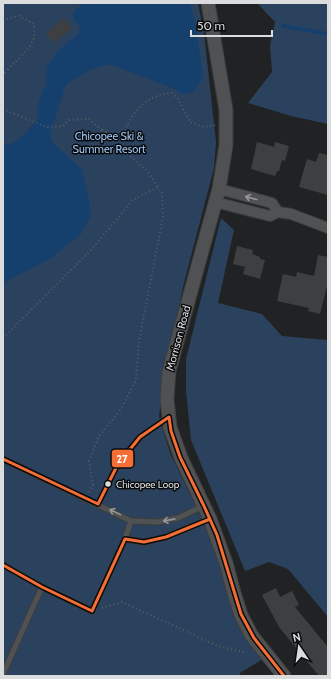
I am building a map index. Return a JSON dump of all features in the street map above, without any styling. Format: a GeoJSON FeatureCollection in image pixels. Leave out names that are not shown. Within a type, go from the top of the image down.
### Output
{"type":"FeatureCollection","features":[{"type":"Feature","properties":{"kind":"street","name":"Morrison Road"},"geometry":{"type":"LineString","coordinates":[[208,3],[227,116],[226,145],[219,189],[169,371],[167,399],[170,427],[181,458],[210,519],[226,563],[241,615],[252,636],[284,676]]}},
{"type":"Feature","properties":{"kind":"street"},"geometry":{"type":"LineString","coordinates":[[219,189],[272,203],[278,212]]}},
{"type":"Feature","properties":{"kind":"street"},"geometry":{"type":"LineString","coordinates":[[215,202],[270,216],[278,212],[291,214],[328,228]]}},
{"type":"Feature","properties":{"kind":"lane"},"geometry":{"type":"LineString","coordinates":[[98,504],[118,464],[140,437],[169,417]]}},
{"type":"Feature","properties":{"kind":"lane"},"geometry":{"type":"LineString","coordinates":[[3,458],[131,521],[158,522],[178,518],[204,506]]}},
{"type":"Feature","properties":{"kind":"lane"},"geometry":{"type":"LineString","coordinates":[[125,539],[144,542],[166,537],[210,519]]}},
{"type":"Feature","properties":{"kind":"lane"},"geometry":{"type":"LineString","coordinates":[[3,566],[92,611],[125,539],[131,521]]}},
{"type":"Feature","properties":{"kind":"lane"},"geometry":{"type":"LineString","coordinates":[[3,674],[42,587]]}},
{"type":"Feature","properties":{"kind":"path"},"geometry":{"type":"LineString","coordinates":[[3,20],[19,16],[34,24],[33,40],[23,54],[3,75]]}},
{"type":"Feature","properties":{"kind":"path"},"geometry":{"type":"LineString","coordinates":[[101,130],[114,135],[124,131],[131,118],[142,104],[153,97],[172,93],[178,100],[190,122],[204,127],[219,124]]}},
{"type":"Feature","properties":{"kind":"path"},"geometry":{"type":"LineString","coordinates":[[3,109],[46,127],[63,126],[70,120],[89,119],[148,172],[162,193],[163,217],[139,341],[136,380],[121,409],[99,436],[89,460],[93,485],[85,498]]}},
{"type":"Feature","properties":{"kind":"path"},"geometry":{"type":"LineString","coordinates":[[3,338],[90,251],[120,217],[131,201],[158,187]]}},
{"type":"Feature","properties":{"kind":"path"},"geometry":{"type":"LineString","coordinates":[[92,611],[122,602],[218,646],[247,653]]}},
{"type":"Feature","properties":{"kind":"green space","name":"Chicopee Ski & Summer Resort"},"geometry":{"type":"Polygon","coordinates":[[[3,3],[198,3],[204,33],[216,142],[214,168],[183,287],[163,386],[159,416],[170,453],[207,530],[223,571],[236,619],[243,634],[263,659],[240,673],[239,676],[3,676],[3,3]]]}},
{"type":"Feature","properties":{"kind":"green space"},"geometry":{"type":"Polygon","coordinates":[[[257,3],[328,3],[328,124],[291,116],[248,103],[272,72],[270,46],[275,22],[257,3]]]}},
{"type":"Feature","properties":{"kind":"green space"},"geometry":{"type":"Polygon","coordinates":[[[221,218],[234,230],[218,303],[262,314],[282,336],[328,340],[328,617],[288,569],[269,562],[245,571],[191,440],[186,391],[186,359],[221,218]]]}},
{"type":"Feature","properties":{"kind":"shaded area"},"geometry":{"type":"Polygon","coordinates":[[[86,3],[190,3],[195,21],[203,78],[193,92],[183,94],[170,87],[109,64],[89,70],[66,84],[50,134],[52,142],[82,169],[91,215],[81,234],[51,258],[3,283],[3,145],[8,145],[19,140],[39,118],[37,107],[46,84],[47,66],[57,52],[79,33],[80,26],[74,20],[73,14],[77,8],[86,3]]]}},
{"type":"Feature","properties":{"kind":"building"},"geometry":{"type":"Polygon","coordinates":[[[64,18],[72,28],[54,43],[46,33],[64,18]]]}},
{"type":"Feature","properties":{"kind":"building"},"geometry":{"type":"Polygon","coordinates":[[[257,142],[274,147],[275,142],[289,146],[285,161],[282,160],[279,171],[277,171],[275,176],[251,169],[257,142]]]}},
{"type":"Feature","properties":{"kind":"building"},"geometry":{"type":"Polygon","coordinates":[[[319,153],[328,155],[328,195],[299,187],[307,159],[316,162],[319,153]]]}},
{"type":"Feature","properties":{"kind":"building"},"geometry":{"type":"Polygon","coordinates":[[[237,246],[253,250],[252,254],[265,260],[260,279],[243,274],[245,267],[233,264],[237,246]]]}},
{"type":"Feature","properties":{"kind":"building"},"geometry":{"type":"Polygon","coordinates":[[[318,255],[328,257],[328,282],[320,314],[308,311],[309,308],[277,301],[283,274],[296,277],[297,272],[314,276],[318,255]]]}},
{"type":"Feature","properties":{"kind":"building"},"geometry":{"type":"Polygon","coordinates":[[[276,588],[280,597],[292,591],[299,605],[295,607],[328,647],[328,676],[319,676],[279,627],[262,595],[276,588]]]}},
{"type":"Feature","properties":{"kind":"waterway"},"geometry":{"type":"LineString","coordinates":[[283,26],[328,34]]}},
{"type":"Feature","properties":{"kind":"transit line","name":"27"},"geometry":{"type":"LineString","coordinates":[[3,459],[98,504],[118,464],[140,437],[169,417],[171,431],[180,457],[217,535],[241,614],[254,638],[284,676]]}},
{"type":"Feature","properties":{"kind":"transit line","name":"27"},"geometry":{"type":"LineString","coordinates":[[3,565],[42,587],[92,611],[125,539],[144,542],[166,537],[210,519]]}},
{"type":"Feature","properties":{"kind":"place","name":"Chicopee Loop"},"geometry":{"type":"Point","coordinates":[108,484]}}]}
